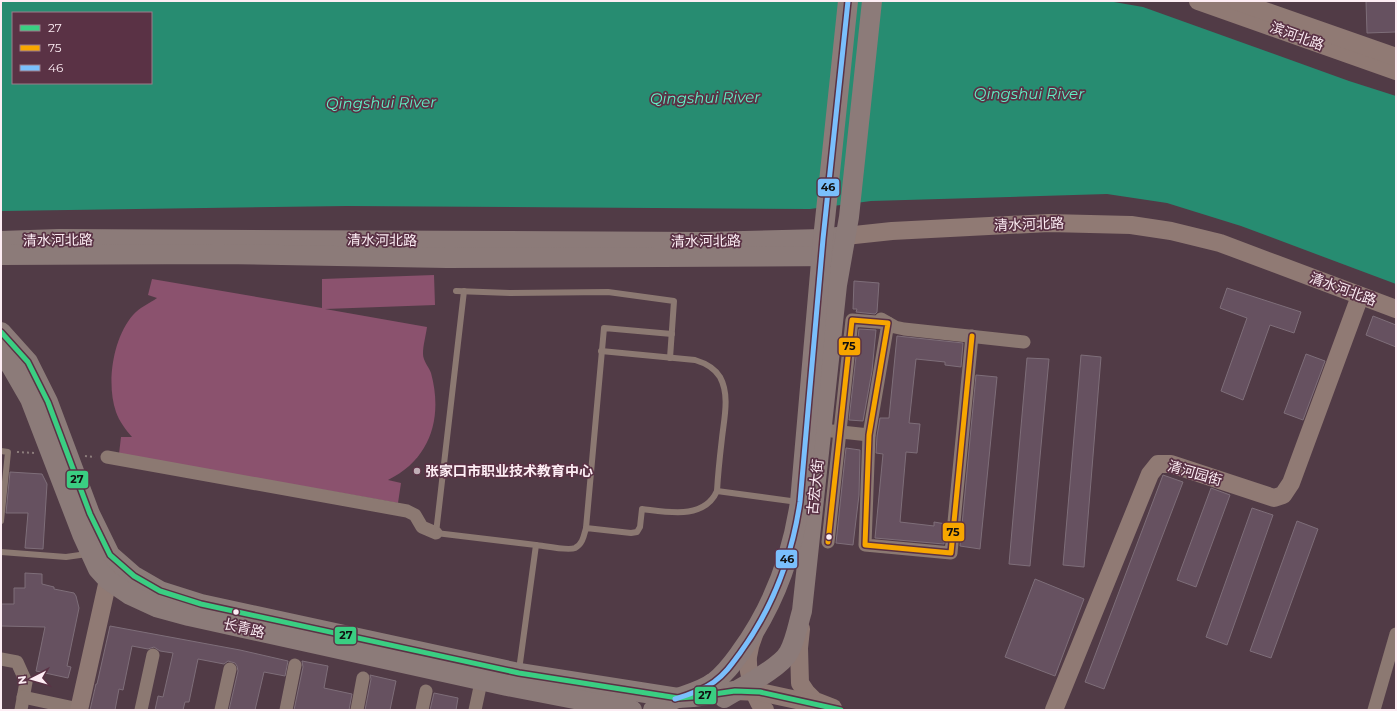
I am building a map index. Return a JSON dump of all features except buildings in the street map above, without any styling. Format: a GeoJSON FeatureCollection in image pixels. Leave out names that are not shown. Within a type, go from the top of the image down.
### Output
{"type":"FeatureCollection","features":[{"type":"Feature","properties":{"kind":"main road","name":"古宏大街"},"geometry":{"type":"LineString","coordinates":[[653,710],[713,683],[725,673],[748,641],[772,600],[783,571],[800,502],[822,247],[848,1]]}},
{"type":"Feature","properties":{"kind":"main road","name":"古宏大街"},"geometry":{"type":"LineString","coordinates":[[703,710],[735,691],[753,687],[780,664],[789,653],[795,638],[802,610],[831,431],[834,314],[841,256],[847,227],[872,1]]}},
{"type":"Feature","properties":{"kind":"main road","name":"清水河北路"},"geometry":{"type":"LineString","coordinates":[[1,255],[221,254],[447,258],[822,247],[847,227]]}},
{"type":"Feature","properties":{"kind":"main road","name":"清水河北路"},"geometry":{"type":"LineString","coordinates":[[1,241],[83,239],[704,242],[822,247],[841,256]]}},
{"type":"Feature","properties":{"kind":"main road","name":"长青路"},"geometry":{"type":"LineString","coordinates":[[1,332],[28,362],[48,402],[90,514],[110,555],[134,576],[160,591],[201,604],[483,673],[551,695],[598,707],[632,710]]}},
{"type":"Feature","properties":{"kind":"main road","name":"长青路"},"geometry":{"type":"LineString","coordinates":[[1,354],[11,366],[30,399],[82,534],[98,570],[108,580],[130,595],[156,607],[189,616],[483,673],[519,673],[678,698],[693,698],[735,691]]}},
{"type":"Feature","properties":{"kind":"main road"},"geometry":{"type":"LineString","coordinates":[[565,681],[581,687],[592,695],[598,707]]}},
{"type":"Feature","properties":{"kind":"main road"},"geometry":{"type":"LineString","coordinates":[[551,695],[570,704],[577,710]]}},
{"type":"Feature","properties":{"kind":"street","name":"滨河北路"},"geometry":{"type":"LineString","coordinates":[[1198,1],[1395,62]]}},
{"type":"Feature","properties":{"kind":"street","name":"滨河北路"},"geometry":{"type":"LineString","coordinates":[[1236,1],[1395,62]]}},
{"type":"Feature","properties":{"kind":"street","name":"清水河北路"},"geometry":{"type":"LineString","coordinates":[[847,227],[892,231],[1049,222],[1131,225],[1171,230],[1220,243],[1396,309]]}},
{"type":"Feature","properties":{"kind":"street","name":"清河园街"},"geometry":{"type":"LineString","coordinates":[[1054,710],[1150,474],[1158,464],[1170,464],[1274,498],[1283,495],[1291,483],[1360,296]]}},
{"type":"Feature","properties":{"kind":"street"},"geometry":{"type":"LineString","coordinates":[[834,314],[878,318],[895,328],[1024,342]]}},
{"type":"Feature","properties":{"kind":"street"},"geometry":{"type":"LineString","coordinates":[[828,542],[831,431],[852,320],[888,323]]}},
{"type":"Feature","properties":{"kind":"street"},"geometry":{"type":"LineString","coordinates":[[888,323],[868,435],[866,545],[950,553],[972,336]]}},
{"type":"Feature","properties":{"kind":"street"},"geometry":{"type":"LineString","coordinates":[[831,431],[868,435]]}},
{"type":"Feature","properties":{"kind":"street"},"geometry":{"type":"LineString","coordinates":[[107,457],[407,511],[415,515],[422,527],[436,533]]}},
{"type":"Feature","properties":{"kind":"street"},"geometry":{"type":"LineString","coordinates":[[1,659],[17,662],[26,682],[22,704],[79,709],[108,580],[121,564]]}},
{"type":"Feature","properties":{"kind":"street"},"geometry":{"type":"LineString","coordinates":[[802,610],[799,648],[800,683],[815,701],[837,709]]}},
{"type":"Feature","properties":{"kind":"street"},"geometry":{"type":"LineString","coordinates":[[757,626],[750,644],[748,668],[757,700],[762,708],[766,710]]}},
{"type":"Feature","properties":{"kind":"street"},"geometry":{"type":"LineString","coordinates":[[1374,710],[1396,634]]}},
{"type":"Feature","properties":{"kind":"street"},"geometry":{"type":"LineString","coordinates":[[141,710],[153,655]]}},
{"type":"Feature","properties":{"kind":"street"},"geometry":{"type":"LineString","coordinates":[[286,710],[295,665]]}},
{"type":"Feature","properties":{"kind":"street"},"geometry":{"type":"LineString","coordinates":[[221,710],[230,669]]}},
{"type":"Feature","properties":{"kind":"street"},"geometry":{"type":"LineString","coordinates":[[475,710],[483,673]]}},
{"type":"Feature","properties":{"kind":"street"},"geometry":{"type":"LineString","coordinates":[[356,710],[363,678]]}},
{"type":"Feature","properties":{"kind":"street"},"geometry":{"type":"LineString","coordinates":[[753,687],[777,696],[837,709]]}},
{"type":"Feature","properties":{"kind":"street"},"geometry":{"type":"LineString","coordinates":[[422,710],[426,691]]}},
{"type":"Feature","properties":{"kind":"lane"},"geometry":{"type":"LineString","coordinates":[[456,291],[510,293],[608,292],[674,301],[670,358]]}},
{"type":"Feature","properties":{"kind":"lane"},"geometry":{"type":"LineString","coordinates":[[464,291],[436,533],[569,549],[575,548],[579,545],[583,539],[586,528],[604,328],[672,334]]}},
{"type":"Feature","properties":{"kind":"lane"},"geometry":{"type":"LineString","coordinates":[[586,528],[631,533],[637,532],[640,527],[642,510],[679,513],[702,508],[710,503],[717,490],[725,402],[724,387],[719,376],[712,367],[704,362],[601,351]]}},
{"type":"Feature","properties":{"kind":"lane"},"geometry":{"type":"LineString","coordinates":[[1,451],[8,452],[1,521]]}},
{"type":"Feature","properties":{"kind":"lane"},"geometry":{"type":"LineString","coordinates":[[717,490],[800,502]]}},
{"type":"Feature","properties":{"kind":"lane"},"geometry":{"type":"LineString","coordinates":[[519,673],[536,545]]}},
{"type":"Feature","properties":{"kind":"lane"},"geometry":{"type":"LineString","coordinates":[[1,552],[66,557],[91,553]]}},
{"type":"Feature","properties":{"kind":"shaded area"},"geometry":{"type":"Polygon","coordinates":[[[434,275],[435,305],[325,309],[427,327],[423,354],[431,373],[434,389],[434,421],[424,449],[415,461],[403,471],[388,480],[401,483],[398,503],[119,454],[121,437],[132,437],[119,419],[113,400],[113,361],[120,336],[135,312],[157,298],[148,295],[152,279],[322,308],[322,279],[434,275]]]}},
{"type":"Feature","properties":{"kind":"water","name":"Qingshui River"},"geometry":{"type":"Polygon","coordinates":[[[1,1],[1108,1],[1143,7],[1349,81],[1396,96],[1396,284],[1241,226],[1167,203],[1107,194],[871,201],[810,209],[347,206],[1,211],[1,1]]]}},
{"type":"Feature","properties":{"kind":"transit line","name":"46"},"geometry":{"type":"LineString","coordinates":[[675,699],[710,685],[722,676],[734,661],[762,618],[771,600],[792,542],[800,502],[823,239],[848,1]]}},
{"type":"Feature","properties":{"kind":"transit line","name":"75"},"geometry":{"type":"LineString","coordinates":[[828,542],[852,320],[888,323],[869,435],[865,545],[951,553],[972,336]]}},
{"type":"Feature","properties":{"kind":"transit line","name":"27"},"geometry":{"type":"LineString","coordinates":[[1,332],[28,362],[48,402],[90,514],[110,555],[134,576],[160,591],[201,604],[519,673],[678,698],[735,691],[760,692],[841,710]]}},
{"type":"Feature","properties":{"kind":"place","name":"张家口市职业技术教育中心"},"geometry":{"type":"Point","coordinates":[417,471]}}]}
